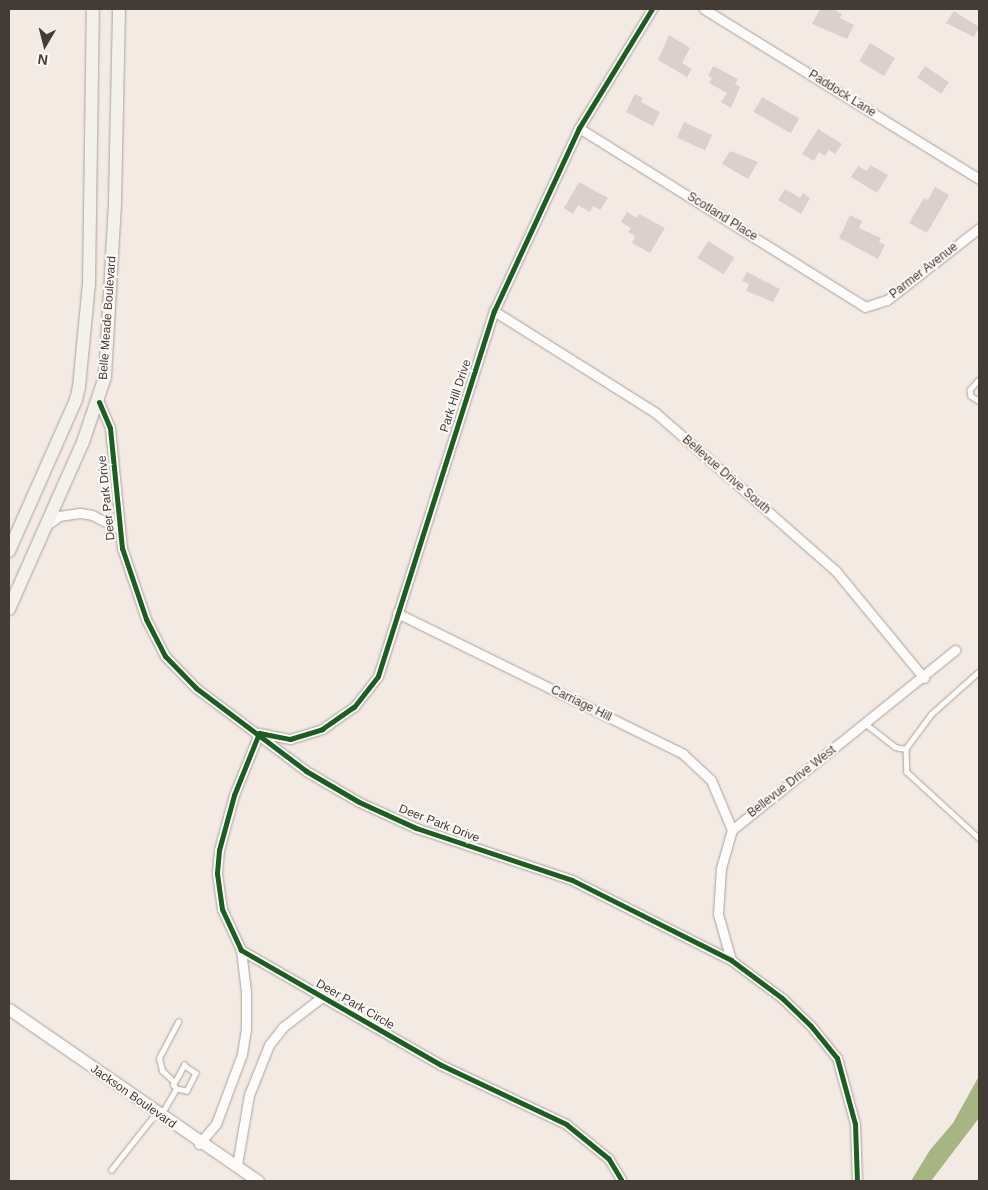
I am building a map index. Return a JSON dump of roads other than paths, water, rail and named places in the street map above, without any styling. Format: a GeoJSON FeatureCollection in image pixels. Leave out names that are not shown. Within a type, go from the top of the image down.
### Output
{"type":"FeatureCollection","features":[{"type":"Feature","properties":{"kind":"main road","name":"Belle Meade Boulevard"},"geometry":{"type":"LineString","coordinates":[[9,551],[78,396],[88,284],[93,9]]}},
{"type":"Feature","properties":{"kind":"main road","name":"Belle Meade Boulevard"},"geometry":{"type":"LineString","coordinates":[[9,609],[99,402],[105,377],[113,257],[118,9]]}},
{"type":"Feature","properties":{"kind":"main road"},"geometry":{"type":"LineString","coordinates":[[78,396],[99,402]]}},
{"type":"Feature","properties":{"kind":"main road"},"geometry":{"type":"LineString","coordinates":[[25,517],[44,528]]}},
{"type":"Feature","properties":{"kind":"street","name":"Park Hill Drive"},"geometry":{"type":"LineString","coordinates":[[260,733],[290,739],[322,729],[354,707],[378,676],[494,311],[579,128],[652,9]]}},
{"type":"Feature","properties":{"kind":"street","name":"Paddock Lane"},"geometry":{"type":"LineString","coordinates":[[704,9],[979,179]]}},
{"type":"Feature","properties":{"kind":"street","name":"Scotland Place"},"geometry":{"type":"LineString","coordinates":[[579,128],[865,307]]}},
{"type":"Feature","properties":{"kind":"street","name":"Parmer Avenue"},"geometry":{"type":"LineString","coordinates":[[865,307],[887,300],[979,228]]}},
{"type":"Feature","properties":{"kind":"street","name":"Bellevue Drive South"},"geometry":{"type":"LineString","coordinates":[[494,311],[656,413],[835,570],[924,678]]}},
{"type":"Feature","properties":{"kind":"street","name":"Deer Park Drive"},"geometry":{"type":"LineString","coordinates":[[99,402],[110,428],[118,528],[136,593],[165,656],[196,688],[260,733],[306,771],[359,802],[416,828],[572,880],[731,960],[788,1004],[812,1026],[837,1058],[855,1124],[857,1181]]}},
{"type":"Feature","properties":{"kind":"street"},"geometry":{"type":"LineString","coordinates":[[44,528],[59,516],[80,513],[92,514],[118,528]]}},
{"type":"Feature","properties":{"kind":"street","name":"Carriage Hill"},"geometry":{"type":"LineString","coordinates":[[397,613],[683,754],[711,780],[732,830]]}},
{"type":"Feature","properties":{"kind":"street","name":"Bellevue Drive West"},"geometry":{"type":"LineString","coordinates":[[732,830],[924,678],[955,650]]}},
{"type":"Feature","properties":{"kind":"street"},"geometry":{"type":"LineString","coordinates":[[199,1144],[216,1124],[242,1054],[246,1030],[241,950],[222,909],[217,872],[219,850],[234,795],[260,733]]}},
{"type":"Feature","properties":{"kind":"street"},"geometry":{"type":"LineString","coordinates":[[731,960],[718,914],[721,868],[732,830]]}},
{"type":"Feature","properties":{"kind":"street","name":"Deer Park Circle"},"geometry":{"type":"LineString","coordinates":[[241,950],[441,1065],[566,1124],[609,1159],[622,1181]]}},
{"type":"Feature","properties":{"kind":"street","name":"Deer Park Circle"},"geometry":{"type":"LineString","coordinates":[[237,1165],[249,1095],[269,1045],[283,1027],[322,997]]}},
{"type":"Feature","properties":{"kind":"street","name":"Jackson Boulevard"},"geometry":{"type":"LineString","coordinates":[[9,1009],[199,1144],[237,1165],[258,1181]]}},
{"type":"Feature","properties":{"kind":"lane"},"geometry":{"type":"LineString","coordinates":[[979,380],[970,390],[971,396],[979,401]]}},
{"type":"Feature","properties":{"kind":"lane"},"geometry":{"type":"LineString","coordinates":[[979,672],[932,714],[906,749],[907,772],[979,838]]}},
{"type":"Feature","properties":{"kind":"lane"},"geometry":{"type":"LineString","coordinates":[[866,724],[896,747],[906,749]]}},
{"type":"Feature","properties":{"kind":"lane"},"geometry":{"type":"LineString","coordinates":[[176,1089],[174,1082],[162,1071],[159,1058],[178,1022]]}},
{"type":"Feature","properties":{"kind":"lane"},"geometry":{"type":"LineString","coordinates":[[174,1082],[184,1065],[196,1073],[186,1091],[176,1089]]}},
{"type":"Feature","properties":{"kind":"lane"},"geometry":{"type":"LineString","coordinates":[[110,1170],[158,1115],[176,1089]]}}]}
